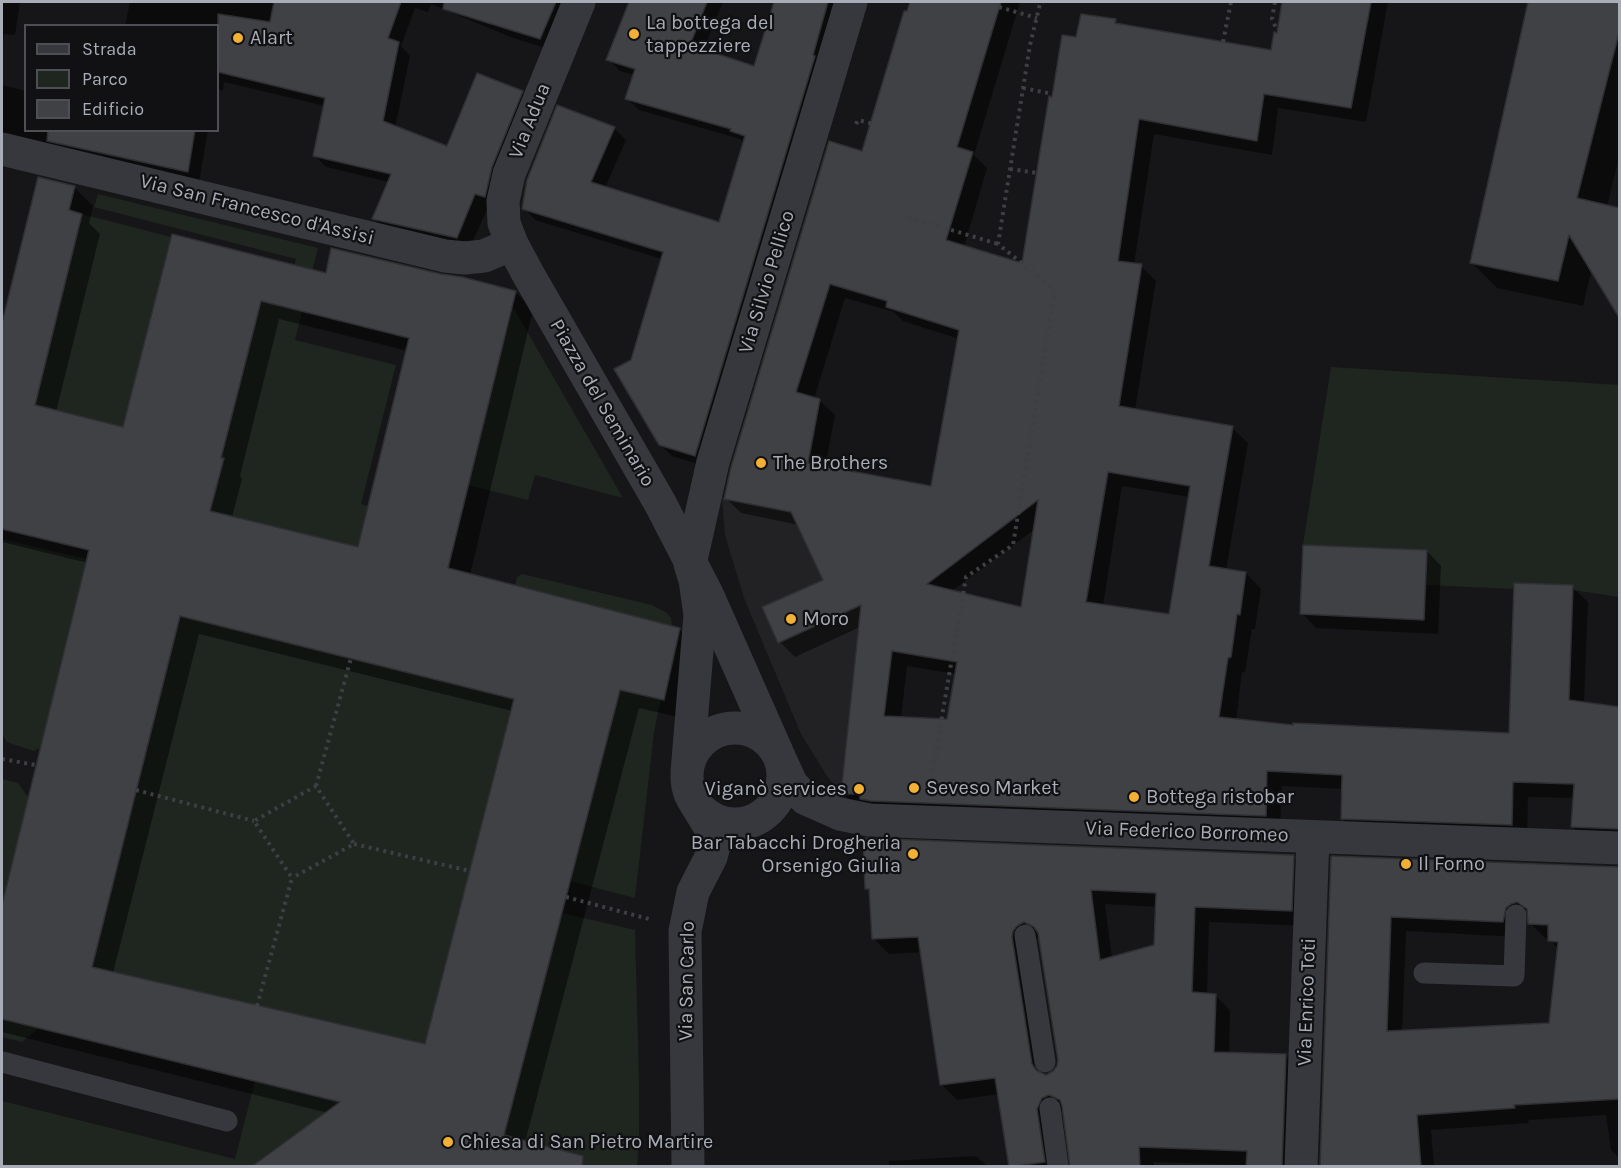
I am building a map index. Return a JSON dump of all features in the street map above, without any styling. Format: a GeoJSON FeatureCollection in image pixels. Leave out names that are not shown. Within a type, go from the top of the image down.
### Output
{"type":"FeatureCollection","features":[{"type":"Feature","properties":{"kind":"street","name":"Via Adua"},"geometry":{"type":"LineString","coordinates":[[512,244],[503,212],[505,187],[523,136],[579,2]]}},
{"type":"Feature","properties":{"kind":"street","name":"Via Silvio Pellico"},"geometry":{"type":"LineString","coordinates":[[690,564],[713,462],[851,2]]}},
{"type":"Feature","properties":{"kind":"street","name":"Via San Francesco d'Assisi"},"geometry":{"type":"LineString","coordinates":[[2,148],[454,257],[484,256],[512,244]]}},
{"type":"Feature","properties":{"kind":"street","name":"Piazza del Seminario"},"geometry":{"type":"LineString","coordinates":[[512,244],[660,503],[716,613],[779,756],[783,776],[780,792],[772,806],[760,817],[745,823],[729,824],[708,816],[697,806],[688,786],[687,772],[700,615],[695,580],[690,564]]}},
{"type":"Feature","properties":{"kind":"street"},"geometry":{"type":"LineString","coordinates":[[687,772],[693,751],[703,740],[715,732],[729,728],[753,731],[767,740],[779,756]]}},
{"type":"Feature","properties":{"kind":"street","name":"Via Federico Borromeo"},"geometry":{"type":"LineString","coordinates":[[779,756],[788,778],[798,792],[815,803],[840,814],[869,820],[1011,834],[1313,837],[1519,852],[1620,848]]}},
{"type":"Feature","properties":{"kind":"street","name":"Via San Carlo"},"geometry":{"type":"LineString","coordinates":[[688,1167],[685,931],[693,891],[711,857],[715,842],[714,834],[697,806]]}},
{"type":"Feature","properties":{"kind":"street","name":"Via Enrico Toti"},"geometry":{"type":"LineString","coordinates":[[1301,1167],[1313,837]]}},
{"type":"Feature","properties":{"kind":"lane"},"geometry":{"type":"LineString","coordinates":[[1424,973],[1514,976],[1516,915]]}},
{"type":"Feature","properties":{"kind":"lane"},"geometry":{"type":"LineString","coordinates":[[1025,935],[1045,1062]]}},
{"type":"Feature","properties":{"kind":"lane"},"geometry":{"type":"LineString","coordinates":[[2,1062],[226,1121]]}},
{"type":"Feature","properties":{"kind":"lane"},"geometry":{"type":"LineString","coordinates":[[1050,1108],[1058,1167]]}},
{"type":"Feature","properties":{"kind":"path"},"geometry":{"type":"LineString","coordinates":[[998,244],[1023,88],[1042,2]]}},
{"type":"Feature","properties":{"kind":"path"},"geometry":{"type":"LineString","coordinates":[[1223,42],[1231,2]]}},
{"type":"Feature","properties":{"kind":"path"},"geometry":{"type":"LineString","coordinates":[[1274,2],[1272,19],[1277,30]]}},
{"type":"Feature","properties":{"kind":"path"},"geometry":{"type":"LineString","coordinates":[[999,7],[1037,18]]}},
{"type":"Feature","properties":{"kind":"path"},"geometry":{"type":"LineString","coordinates":[[1023,88],[1053,94]]}},
{"type":"Feature","properties":{"kind":"path"},"geometry":{"type":"LineString","coordinates":[[855,129],[858,120],[873,124]]}},
{"type":"Feature","properties":{"kind":"path"},"geometry":{"type":"LineString","coordinates":[[1010,169],[1037,173]]}},
{"type":"Feature","properties":{"kind":"path"},"geometry":{"type":"LineString","coordinates":[[908,217],[998,244],[1055,290],[1013,545],[966,577],[928,796]]}},
{"type":"Feature","properties":{"kind":"path"},"geometry":{"type":"LineString","coordinates":[[254,821],[316,786],[351,658]]}},
{"type":"Feature","properties":{"kind":"path"},"geometry":{"type":"LineString","coordinates":[[2,759],[36,765]]}},
{"type":"Feature","properties":{"kind":"path"},"geometry":{"type":"LineString","coordinates":[[316,786],[354,844]]}},
{"type":"Feature","properties":{"kind":"path"},"geometry":{"type":"LineString","coordinates":[[136,790],[254,821],[292,878]]}},
{"type":"Feature","properties":{"kind":"path"},"geometry":{"type":"LineString","coordinates":[[257,1006],[292,878],[354,844],[470,871]]}},
{"type":"Feature","properties":{"kind":"path"},"geometry":{"type":"LineString","coordinates":[[566,897],[685,931]]}},
{"type":"Feature","properties":{"kind":"shaded area"},"geometry":{"type":"Polygon","coordinates":[[[722,498],[837,521],[867,554],[841,794],[801,734],[744,598],[725,535],[722,498]]]}},
{"type":"Feature","properties":{"kind":"green space"},"geometry":{"type":"Polygon","coordinates":[[[98,194],[318,248],[295,340],[396,365],[361,504],[368,506],[359,547],[210,511],[224,459],[221,458],[270,265],[293,271],[296,259],[94,207],[98,194]]]}},
{"type":"Feature","properties":{"kind":"green space"},"geometry":{"type":"Polygon","coordinates":[[[82,214],[171,237],[123,427],[35,405],[82,214]]]}},
{"type":"Feature","properties":{"kind":"green space"},"geometry":{"type":"Polygon","coordinates":[[[513,307],[623,498],[535,475],[528,500],[468,485],[513,307]]]}},
{"type":"Feature","properties":{"kind":"green space"},"geometry":{"type":"Polygon","coordinates":[[[1331,367],[1619,385],[1619,597],[1573,590],[1573,585],[1514,589],[1426,585],[1427,550],[1303,545],[1331,367]]]}},
{"type":"Feature","properties":{"kind":"green space"},"geometry":{"type":"Polygon","coordinates":[[[2,539],[87,559],[41,747],[34,751],[7,742],[2,734],[2,539]]]}},
{"type":"Feature","properties":{"kind":"green space"},"geometry":{"type":"Polygon","coordinates":[[[522,574],[652,605],[667,613],[671,618],[672,626],[515,585],[517,577],[522,574]]]}},
{"type":"Feature","properties":{"kind":"green space"},"geometry":{"type":"Polygon","coordinates":[[[180,616],[514,699],[425,1044],[92,967],[180,616]]]}},
{"type":"Feature","properties":{"kind":"green space"},"geometry":{"type":"Polygon","coordinates":[[[620,690],[661,699],[654,732],[635,898],[570,881],[620,690]]]}},
{"type":"Feature","properties":{"kind":"green space"},"geometry":{"type":"Polygon","coordinates":[[[2,779],[18,783],[28,797],[2,905],[2,779]]]}},
{"type":"Feature","properties":{"kind":"green space"},"geometry":{"type":"Polygon","coordinates":[[[562,913],[635,930],[639,1081],[637,1166],[544,1166],[549,1147],[510,1136],[502,1143],[562,913]]]}},
{"type":"Feature","properties":{"kind":"green space"},"geometry":{"type":"Polygon","coordinates":[[[2,1019],[39,1028],[22,1042],[2,1037],[2,1019]]]}},
{"type":"Feature","properties":{"kind":"green space"},"geometry":{"type":"Polygon","coordinates":[[[255,1081],[349,1104],[282,1144],[272,1166],[2,1166],[2,1101],[235,1159],[255,1081]]]}},
{"type":"Feature","properties":{"kind":"building"},"geometry":{"type":"Polygon","coordinates":[[[274,2],[401,2],[388,38],[399,42],[383,121],[447,146],[477,73],[523,91],[492,167],[485,197],[475,194],[457,238],[372,219],[391,174],[313,156],[325,98],[219,72],[218,14],[270,22],[274,2]]]}},
{"type":"Feature","properties":{"kind":"building"},"geometry":{"type":"Polygon","coordinates":[[[444,2],[556,2],[540,39],[443,9],[444,2]]]}},
{"type":"Feature","properties":{"kind":"building"},"geometry":{"type":"Polygon","coordinates":[[[629,2],[707,2],[690,45],[754,66],[774,2],[828,2],[813,55],[815,56],[695,456],[659,445],[614,369],[631,360],[663,252],[522,209],[527,180],[557,105],[615,127],[591,182],[719,222],[745,136],[730,131],[731,129],[625,99],[635,69],[606,60],[629,2]]]}},
{"type":"Feature","properties":{"kind":"building"},"geometry":{"type":"Polygon","coordinates":[[[910,2],[1001,2],[957,147],[973,152],[946,240],[1022,263],[1049,96],[1052,97],[1062,35],[1076,37],[1081,14],[1116,19],[1115,23],[1271,50],[1274,32],[1277,33],[1282,2],[1371,2],[1351,108],[1264,94],[1257,141],[1139,119],[1118,261],[1142,264],[1119,406],[1233,426],[1209,566],[1246,572],[1240,615],[1237,614],[1219,717],[1293,725],[1293,723],[1509,733],[1514,583],[1573,585],[1569,700],[1620,707],[1620,829],[1571,827],[1574,784],[1513,782],[1512,825],[1341,819],[1342,775],[1267,771],[1266,816],[871,801],[860,799],[860,794],[841,794],[861,605],[778,643],[762,607],[823,580],[791,512],[724,499],[731,467],[829,141],[862,151],[904,11],[907,11],[910,2]],[[830,284],[796,392],[820,399],[808,463],[931,486],[959,330],[886,307],[887,301],[830,284]],[[1108,472],[1086,602],[1169,614],[1190,486],[1108,472]],[[1038,500],[927,584],[1021,607],[1038,500]],[[892,651],[884,716],[947,719],[957,662],[892,651]]]}},
{"type":"Feature","properties":{"kind":"building"},"geometry":{"type":"Polygon","coordinates":[[[1528,2],[1620,2],[1620,29],[1577,198],[1620,208],[1620,319],[1569,235],[1558,281],[1470,263],[1528,2]]]}},
{"type":"Feature","properties":{"kind":"building"},"geometry":{"type":"Polygon","coordinates":[[[48,132],[195,132],[188,172],[47,141],[48,132]]]}},
{"type":"Feature","properties":{"kind":"building"},"geometry":{"type":"Polygon","coordinates":[[[38,177],[75,186],[69,210],[82,214],[35,405],[123,427],[172,234],[326,273],[331,248],[516,291],[448,568],[680,628],[664,700],[620,690],[504,1135],[583,1156],[582,1167],[251,1167],[340,1102],[2,1019],[2,905],[89,550],[2,529],[2,323],[38,177]],[[261,301],[221,458],[224,458],[210,511],[358,547],[409,338],[261,301]],[[180,616],[92,967],[425,1044],[514,699],[180,616]]]}},
{"type":"Feature","properties":{"kind":"building"},"geometry":{"type":"Polygon","coordinates":[[[1303,545],[1427,550],[1424,620],[1300,614],[1303,545]]]}},
{"type":"Feature","properties":{"kind":"building"},"geometry":{"type":"Polygon","coordinates":[[[863,838],[1294,855],[1292,911],[1195,907],[1192,992],[1216,994],[1214,1052],[1286,1054],[1282,1167],[1246,1167],[1247,1151],[1139,1147],[1140,1167],[1070,1167],[1062,1106],[1060,1100],[1049,1095],[1042,1098],[1037,1109],[1045,1162],[1009,1167],[995,1078],[940,1085],[918,937],[872,939],[869,889],[865,889],[863,838]],[[1091,890],[1100,960],[1154,945],[1156,893],[1091,890]],[[1024,922],[1013,931],[1012,937],[1032,1064],[1036,1070],[1046,1075],[1057,1066],[1058,1060],[1038,933],[1034,927],[1024,922]]]}},
{"type":"Feature","properties":{"kind":"building"},"geometry":{"type":"Polygon","coordinates":[[[1331,856],[1620,867],[1620,1099],[1514,1105],[1515,1108],[1417,1115],[1421,1167],[1320,1167],[1331,856]],[[1517,902],[1511,904],[1506,908],[1503,922],[1391,917],[1387,1031],[1549,1023],[1558,942],[1548,941],[1548,925],[1528,924],[1527,909],[1517,902]]]}},
{"type":"Feature","properties":{"kind":"place","name":"La bottega del tappezziere"},"geometry":{"type":"Point","coordinates":[634,34]}},
{"type":"Feature","properties":{"kind":"place","name":"Alart"},"geometry":{"type":"Point","coordinates":[238,38]}},
{"type":"Feature","properties":{"kind":"place","name":"The Brothers"},"geometry":{"type":"Point","coordinates":[761,463]}},
{"type":"Feature","properties":{"kind":"place","name":"Moro"},"geometry":{"type":"Point","coordinates":[791,619]}},
{"type":"Feature","properties":{"kind":"place","name":"Seveso Market"},"geometry":{"type":"Point","coordinates":[914,788]}},
{"type":"Feature","properties":{"kind":"place","name":"Viganò services"},"geometry":{"type":"Point","coordinates":[859,789]}},
{"type":"Feature","properties":{"kind":"place","name":"Bottega ristobar"},"geometry":{"type":"Point","coordinates":[1134,797]}},
{"type":"Feature","properties":{"kind":"place","name":"Bar Tabacchi Drogheria Orsenigo Giulia"},"geometry":{"type":"Point","coordinates":[913,854]}},
{"type":"Feature","properties":{"kind":"place","name":"Il Forno"},"geometry":{"type":"Point","coordinates":[1406,864]}},
{"type":"Feature","properties":{"kind":"place","name":"Chiesa di San Pietro Martire"},"geometry":{"type":"Point","coordinates":[448,1142]}}]}
